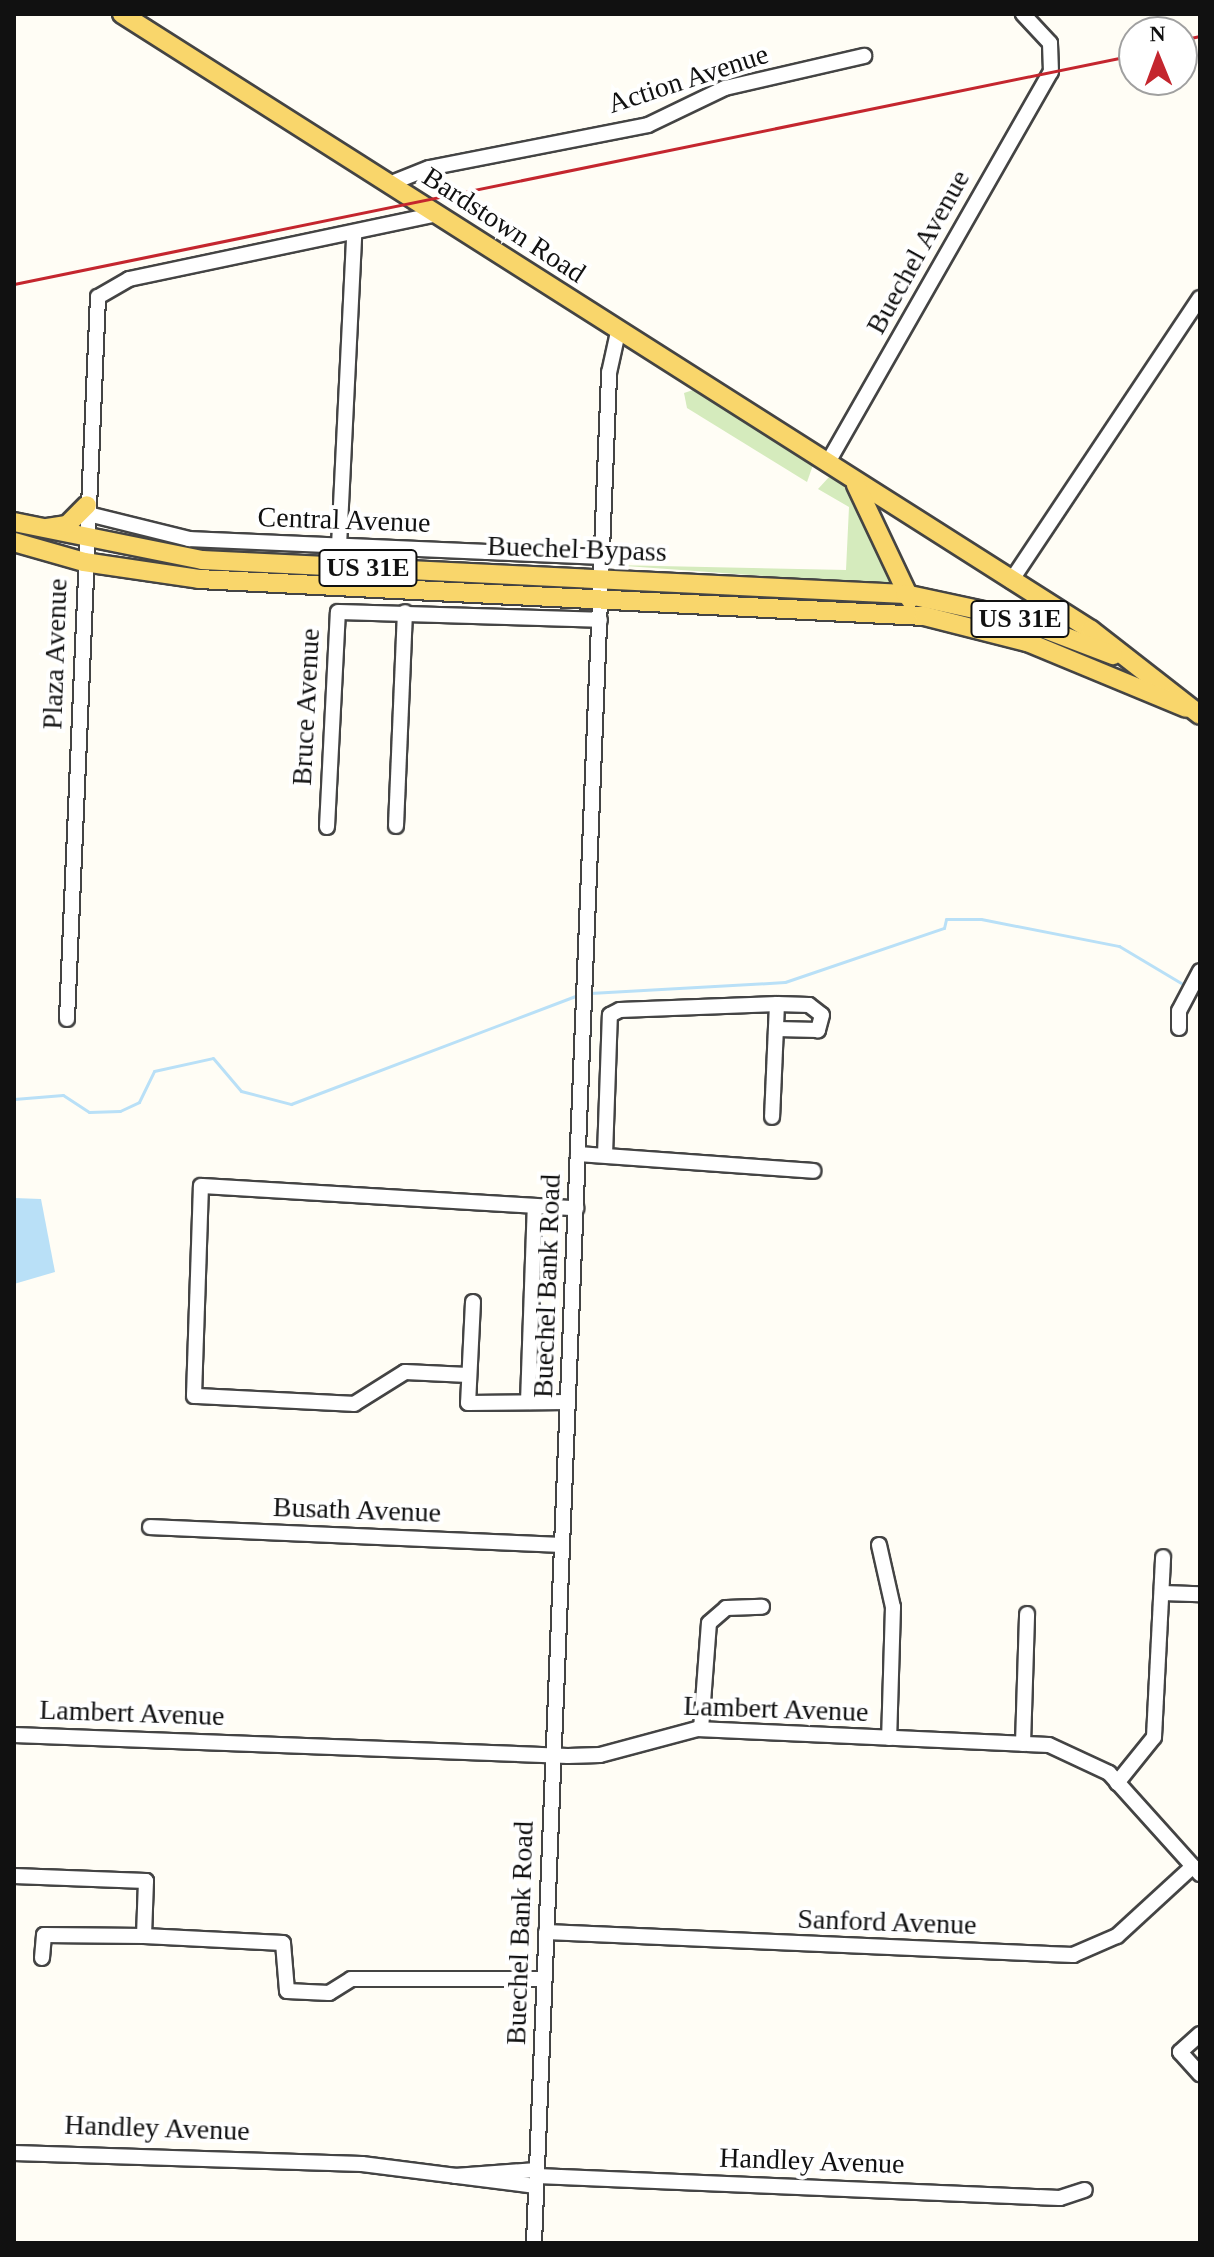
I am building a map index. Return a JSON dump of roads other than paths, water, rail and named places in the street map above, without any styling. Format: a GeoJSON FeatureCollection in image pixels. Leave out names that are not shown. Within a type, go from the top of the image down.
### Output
{"type":"FeatureCollection","features":[{"type":"Feature","properties":{"kind":"main road","name":"Bardstown Road"},"geometry":{"type":"LineString","coordinates":[[122,14],[1011,581],[1197,708]]}},
{"type":"Feature","properties":{"kind":"main road"},"geometry":{"type":"LineString","coordinates":[[855,483],[905,594],[924,616]]}},
{"type":"Feature","properties":{"kind":"main road"},"geometry":{"type":"LineString","coordinates":[[21,523],[67,525],[87,510]]}},
{"type":"Feature","properties":{"kind":"main road","name":"Buechel Bypass"},"geometry":{"type":"LineString","coordinates":[[21,523],[85,541],[234,563],[601,588],[990,621]]}},
{"type":"Feature","properties":{"kind":"main road","name":"Buechel Bypass"},"geometry":{"type":"LineString","coordinates":[[14,542],[84,562],[210,580],[601,588],[722,583],[905,594],[1130,662]]}},
{"type":"Feature","properties":{"kind":"main road"},"geometry":{"type":"LineString","coordinates":[[990,621],[1011,581]]}},
{"type":"Feature","properties":{"kind":"main road","name":"Bardstown Road"},"geometry":{"type":"LineString","coordinates":[[990,621],[1145,694],[1197,708]]}},
{"type":"Feature","properties":{"kind":"main road"},"geometry":{"type":"LineString","coordinates":[[1145,694],[1154,676]]}},
{"type":"Feature","properties":{"kind":"street","name":"Buechel Avenue"},"geometry":{"type":"LineString","coordinates":[[827,464],[1053,65],[1050,43],[1023,14]]}},
{"type":"Feature","properties":{"kind":"street","name":"Action Avenue"},"geometry":{"type":"LineString","coordinates":[[389,184],[429,168],[648,125],[725,88],[864,56]]}},
{"type":"Feature","properties":{"kind":"street"},"geometry":{"type":"LineString","coordinates":[[339,546],[354,235],[434,215]]}},
{"type":"Feature","properties":{"kind":"street","name":"Plaza Avenue"},"geometry":{"type":"LineString","coordinates":[[67,1019],[84,562],[101,292],[129,279],[354,235]]}},
{"type":"Feature","properties":{"kind":"street"},"geometry":{"type":"LineString","coordinates":[[1011,581],[1200,298]]}},
{"type":"Feature","properties":{"kind":"street","name":"Buechel Bank Road"},"geometry":{"type":"LineString","coordinates":[[534,2243],[583,984],[602,557],[618,332]]}},
{"type":"Feature","properties":{"kind":"street","name":"Central Avenue"},"geometry":{"type":"LineString","coordinates":[[87,510],[189,539],[602,557]]}},
{"type":"Feature","properties":{"kind":"street"},"geometry":{"type":"LineString","coordinates":[[854,609],[857,590]]}},
{"type":"Feature","properties":{"kind":"street","name":"Bruce Avenue"},"geometry":{"type":"LineString","coordinates":[[327,827],[336,615],[343,609],[600,620]]}},
{"type":"Feature","properties":{"kind":"street"},"geometry":{"type":"LineString","coordinates":[[396,826],[405,612]]}},
{"type":"Feature","properties":{"kind":"street"},"geometry":{"type":"LineString","coordinates":[[1179,1028],[1187,992],[1199,973]]}},
{"type":"Feature","properties":{"kind":"street"},"geometry":{"type":"LineString","coordinates":[[605,1155],[610,1015],[777,1004],[809,1005],[822,1015],[818,1030],[777,1029]]}},
{"type":"Feature","properties":{"kind":"street"},"geometry":{"type":"LineString","coordinates":[[772,1117],[777,1004]]}},
{"type":"Feature","properties":{"kind":"street"},"geometry":{"type":"LineString","coordinates":[[578,1154],[813,1171]]}},
{"type":"Feature","properties":{"kind":"street"},"geometry":{"type":"LineString","coordinates":[[468,1375],[405,1372],[354,1404],[194,1396],[201,1186],[576,1208]]}},
{"type":"Feature","properties":{"kind":"street"},"geometry":{"type":"LineString","coordinates":[[528,1402],[535,1206]]}},
{"type":"Feature","properties":{"kind":"street"},"geometry":{"type":"LineString","coordinates":[[473,1302],[468,1403],[568,1402]]}},
{"type":"Feature","properties":{"kind":"street","name":"Busath Avenue"},"geometry":{"type":"LineString","coordinates":[[150,1527],[561,1545]]}},
{"type":"Feature","properties":{"kind":"street"},"geometry":{"type":"LineString","coordinates":[[879,1545],[893,1607],[889,1738]]}},
{"type":"Feature","properties":{"kind":"street"},"geometry":{"type":"LineString","coordinates":[[1117,1783],[1154,1737],[1163,1557]]}},
{"type":"Feature","properties":{"kind":"street"},"geometry":{"type":"LineString","coordinates":[[1162,1593],[1200,1594]]}},
{"type":"Feature","properties":{"kind":"street"},"geometry":{"type":"LineString","coordinates":[[701,1729],[709,1623],[726,1608],[762,1607]]}},
{"type":"Feature","properties":{"kind":"street"},"geometry":{"type":"LineString","coordinates":[[1023,1744],[1027,1614]]}},
{"type":"Feature","properties":{"kind":"street","name":"Lambert Avenue"},"geometry":{"type":"LineString","coordinates":[[14,1735],[554,1755],[600,1755],[660,1733],[701,1729],[1023,1744],[1078,1753],[1117,1783],[1196,1870]]}},
{"type":"Feature","properties":{"kind":"street","name":"Sanford Avenue"},"geometry":{"type":"LineString","coordinates":[[546,1932],[1073,1955],[1117,1936],[1196,1870]]}},
{"type":"Feature","properties":{"kind":"street"},"geometry":{"type":"LineString","coordinates":[[14,1876],[146,1881],[144,1936]]}},
{"type":"Feature","properties":{"kind":"street"},"geometry":{"type":"LineString","coordinates":[[42,1958],[44,1935],[144,1936],[283,1943],[287,1991],[329,1993],[351,1979],[544,1979]]}},
{"type":"Feature","properties":{"kind":"street"},"geometry":{"type":"LineString","coordinates":[[1200,2034],[1180,2052],[1200,2074]]}},
{"type":"Feature","properties":{"kind":"street","name":"Handley Avenue"},"geometry":{"type":"LineString","coordinates":[[14,2153],[362,2164],[447,2177],[1060,2198],[1085,2190]]}},
{"type":"Feature","properties":{"kind":"water"},"geometry":{"type":"Polygon","coordinates":[[[14,1198],[41,1199],[55,1272],[14,1284],[14,1198]]]}},
{"type":"Feature","properties":{"kind":"waterway"},"geometry":{"type":"LineString","coordinates":[[590,993],[785,982],[944,928],[946,919],[981,919],[1119,946],[1186,986]]}},
{"type":"Feature","properties":{"kind":"waterway"},"geometry":{"type":"LineString","coordinates":[[14,1099],[63,1095],[89,1112],[120,1111],[139,1102],[154,1071],[213,1058],[241,1091],[291,1104],[578,995]]}},
{"type":"Feature","properties":{"kind":"railway"},"geometry":{"type":"LineString","coordinates":[[14,284],[1118,58]]}}]}
